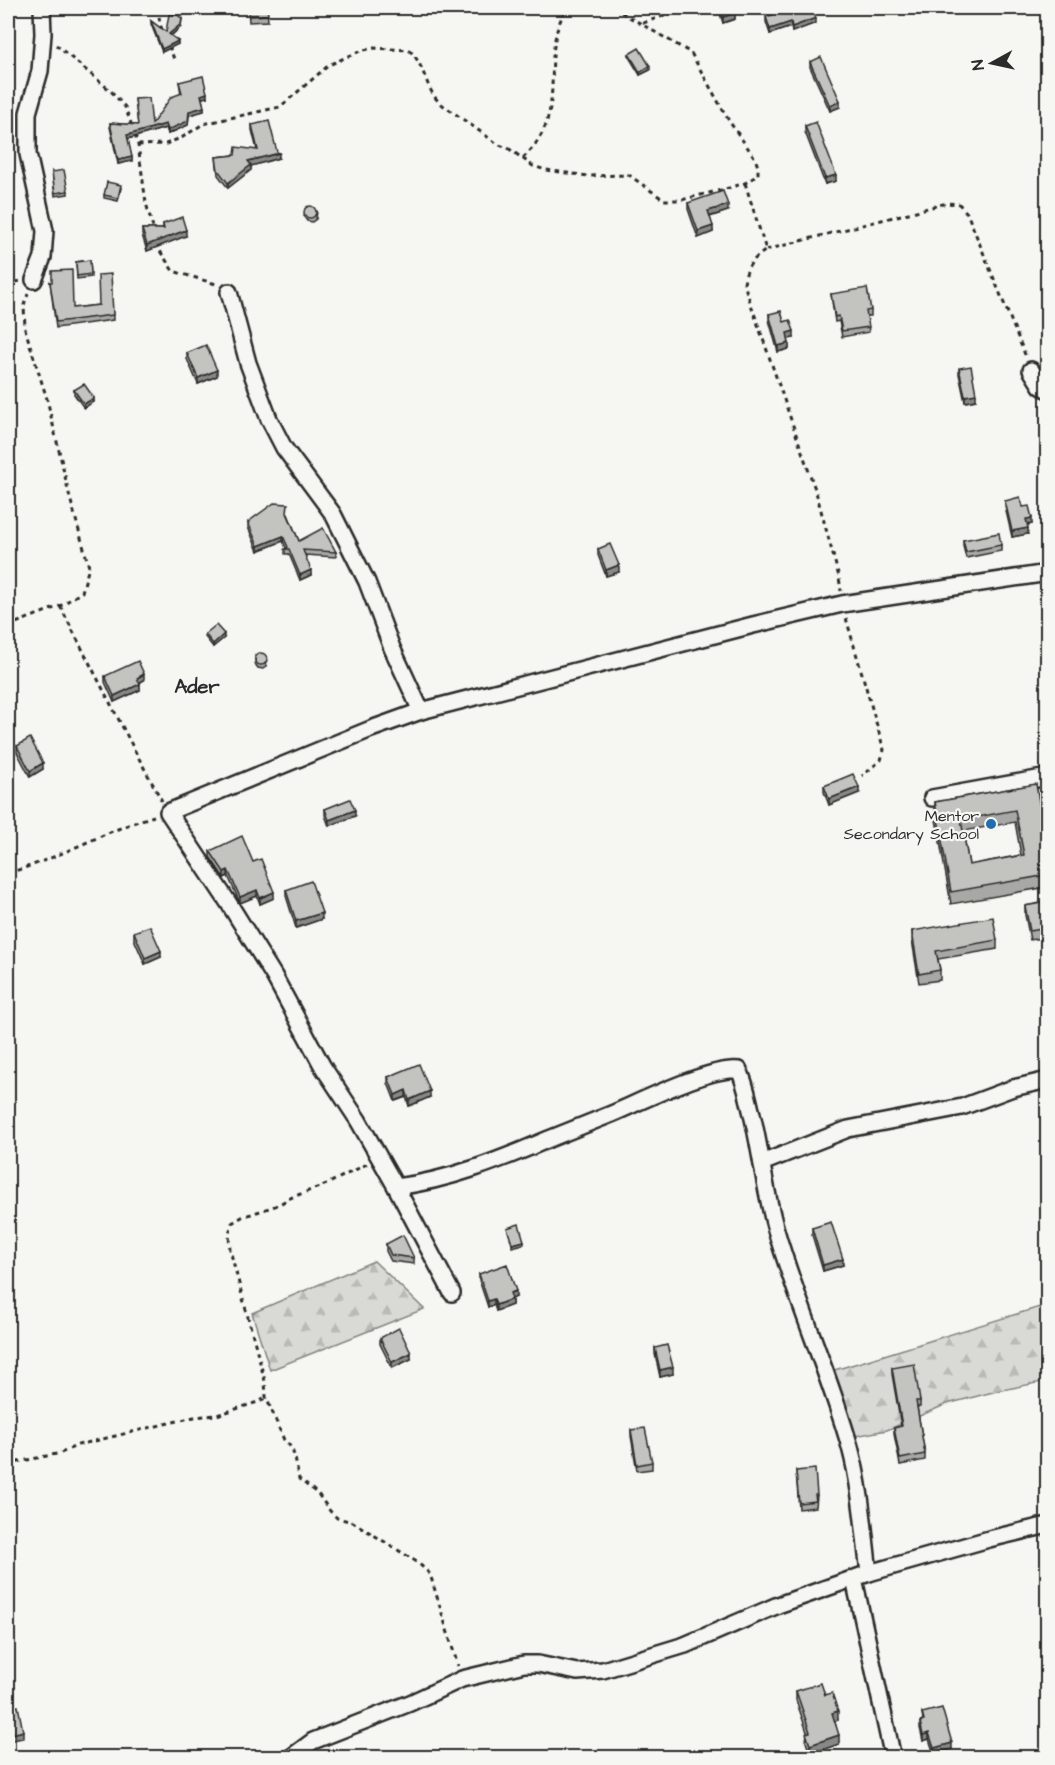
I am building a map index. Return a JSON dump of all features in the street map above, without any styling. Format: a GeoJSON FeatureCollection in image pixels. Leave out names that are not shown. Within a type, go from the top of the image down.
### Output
{"type":"FeatureCollection","features":[{"type":"Feature","properties":{"kind":"street"},"geometry":{"type":"LineString","coordinates":[[34,280],[43,257],[45,231],[28,154],[28,113],[40,71],[43,34],[42,8]]}},
{"type":"Feature","properties":{"kind":"street"},"geometry":{"type":"LineString","coordinates":[[229,292],[248,363],[269,419],[284,448],[333,514],[366,582],[392,648],[421,711]]}},
{"type":"Feature","properties":{"kind":"street"},"geometry":{"type":"LineString","coordinates":[[1031,370],[1041,386],[1047,390]]}},
{"type":"Feature","properties":{"kind":"street"},"geometry":{"type":"LineString","coordinates":[[452,1293],[396,1187],[323,1067],[274,976],[168,812],[371,729],[421,711],[842,604],[1047,573]]}},
{"type":"Feature","properties":{"kind":"street"},"geometry":{"type":"LineString","coordinates":[[932,798],[1047,777]]}},
{"type":"Feature","properties":{"kind":"street"},"geometry":{"type":"LineString","coordinates":[[396,1187],[414,1185],[474,1169],[692,1080],[726,1070],[739,1070],[744,1080],[776,1228],[850,1448],[859,1490],[869,1573]]}},
{"type":"Feature","properties":{"kind":"street"},"geometry":{"type":"LineString","coordinates":[[762,1163],[848,1129],[962,1107],[1013,1088],[1047,1080]]}},
{"type":"Feature","properties":{"kind":"street"},"geometry":{"type":"LineString","coordinates":[[290,1758],[313,1742],[410,1703],[462,1679],[524,1664],[538,1664],[578,1672],[603,1670],[685,1645],[778,1605],[869,1573],[988,1539],[1047,1525]]}},
{"type":"Feature","properties":{"kind":"street"},"geometry":{"type":"LineString","coordinates":[[854,1580],[893,1758]]}},
{"type":"Feature","properties":{"kind":"path"},"geometry":{"type":"LineString","coordinates":[[158,8],[164,33]]}},
{"type":"Feature","properties":{"kind":"path"},"geometry":{"type":"LineString","coordinates":[[522,158],[540,139],[550,112],[553,94],[553,48],[567,8]]}},
{"type":"Feature","properties":{"kind":"path"},"geometry":{"type":"LineString","coordinates":[[138,145],[166,144],[183,137],[203,124],[280,107],[329,65],[360,51],[374,48],[409,50],[418,63],[434,98],[440,104],[533,166],[588,176],[629,175],[664,200],[681,200],[745,183],[758,175],[755,158],[729,121],[691,53],[614,8]]}},
{"type":"Feature","properties":{"kind":"path"},"geometry":{"type":"LineString","coordinates":[[643,23],[686,8]]}},
{"type":"Feature","properties":{"kind":"path"},"geometry":{"type":"LineString","coordinates":[[43,34],[111,91],[125,107],[138,145],[146,203],[154,232]]}},
{"type":"Feature","properties":{"kind":"path"},"geometry":{"type":"LineString","coordinates":[[167,41],[174,58]]}},
{"type":"Feature","properties":{"kind":"path"},"geometry":{"type":"LineString","coordinates":[[745,183],[766,250]]}},
{"type":"Feature","properties":{"kind":"path"},"geometry":{"type":"LineString","coordinates":[[862,776],[881,760],[884,750],[842,604],[839,577],[816,492],[744,284],[746,273],[751,261],[766,250],[947,203],[959,204],[967,213],[1031,370]]}},
{"type":"Feature","properties":{"kind":"path"},"geometry":{"type":"LineString","coordinates":[[157,241],[172,271],[214,282],[229,292]]}},
{"type":"Feature","properties":{"kind":"path"},"geometry":{"type":"LineString","coordinates":[[8,626],[60,606],[82,592],[89,567],[47,399],[25,329],[24,305],[34,280]]}},
{"type":"Feature","properties":{"kind":"path"},"geometry":{"type":"LineString","coordinates":[[8,873],[38,863],[130,823],[168,812],[60,606]]}},
{"type":"Feature","properties":{"kind":"path"},"geometry":{"type":"LineString","coordinates":[[380,1160],[359,1167],[278,1205],[242,1216],[232,1223],[230,1250],[265,1381],[266,1397],[284,1440],[290,1444],[294,1453],[299,1479],[318,1494],[337,1518],[353,1522],[417,1562],[430,1574],[462,1679]]}},
{"type":"Feature","properties":{"kind":"path"},"geometry":{"type":"LineString","coordinates":[[8,1464],[61,1453],[78,1445],[183,1420],[218,1414],[261,1401],[266,1397]]}},
{"type":"Feature","properties":{"kind":"green space"},"geometry":{"type":"Polygon","coordinates":[[[374,1261],[424,1309],[270,1370],[252,1313],[374,1261]]]}},
{"type":"Feature","properties":{"kind":"green space"},"geometry":{"type":"Polygon","coordinates":[[[1047,1305],[1047,1381],[947,1404],[887,1430],[850,1437],[831,1371],[1047,1305]]]}},
{"type":"Feature","properties":{"kind":"building"},"geometry":{"type":"Polygon","coordinates":[[[249,8],[267,8],[268,15],[249,16],[249,8]]]}},
{"type":"Feature","properties":{"kind":"building"},"geometry":{"type":"Polygon","coordinates":[[[720,8],[734,8],[735,13],[723,17],[720,8]]]}},
{"type":"Feature","properties":{"kind":"building"},"geometry":{"type":"Polygon","coordinates":[[[790,8],[812,8],[816,18],[792,27],[791,22],[770,29],[766,17],[790,8]]]}},
{"type":"Feature","properties":{"kind":"building"},"geometry":{"type":"Polygon","coordinates":[[[169,14],[178,15],[182,19],[181,24],[169,34],[178,41],[162,49],[151,21],[166,32],[169,14]]]}},
{"type":"Feature","properties":{"kind":"building"},"geometry":{"type":"Polygon","coordinates":[[[639,48],[650,66],[640,72],[629,54],[639,48]]]}},
{"type":"Feature","properties":{"kind":"building"},"geometry":{"type":"Polygon","coordinates":[[[821,57],[840,101],[830,106],[810,62],[821,57]]]}},
{"type":"Feature","properties":{"kind":"building"},"geometry":{"type":"Polygon","coordinates":[[[203,76],[207,93],[201,95],[204,107],[189,111],[188,121],[168,130],[166,124],[127,135],[132,157],[118,160],[110,123],[138,125],[135,99],[149,98],[152,124],[171,97],[182,93],[179,82],[203,76]]]}},
{"type":"Feature","properties":{"kind":"building"},"geometry":{"type":"Polygon","coordinates":[[[269,121],[279,153],[248,161],[251,165],[228,183],[218,170],[216,157],[235,155],[236,147],[258,150],[252,125],[269,121]]]}},
{"type":"Feature","properties":{"kind":"building"},"geometry":{"type":"Polygon","coordinates":[[[816,122],[836,175],[825,178],[805,126],[816,122]]]}},
{"type":"Feature","properties":{"kind":"building"},"geometry":{"type":"Polygon","coordinates":[[[64,170],[68,191],[55,193],[52,172],[64,170]]]}},
{"type":"Feature","properties":{"kind":"building"},"geometry":{"type":"Polygon","coordinates":[[[107,182],[121,185],[118,198],[104,195],[107,182]]]}},
{"type":"Feature","properties":{"kind":"building"},"geometry":{"type":"Polygon","coordinates":[[[723,191],[728,205],[708,211],[713,226],[698,231],[688,203],[723,191]]]}},
{"type":"Feature","properties":{"kind":"building"},"geometry":{"type":"Polygon","coordinates":[[[312,206],[316,212],[312,218],[308,218],[304,210],[312,206]]]}},
{"type":"Feature","properties":{"kind":"building"},"geometry":{"type":"Polygon","coordinates":[[[182,217],[186,230],[147,245],[142,229],[164,229],[163,224],[182,217]]]}},
{"type":"Feature","properties":{"kind":"building"},"geometry":{"type":"Polygon","coordinates":[[[90,260],[91,274],[77,276],[76,262],[90,260]]]}},
{"type":"Feature","properties":{"kind":"building"},"geometry":{"type":"Polygon","coordinates":[[[72,270],[73,308],[99,305],[98,275],[111,274],[113,315],[56,322],[50,282],[52,282],[52,271],[72,270]]]}},
{"type":"Feature","properties":{"kind":"building"},"geometry":{"type":"Polygon","coordinates":[[[867,288],[871,310],[866,311],[869,327],[842,331],[839,316],[835,317],[831,294],[867,288]]]}},
{"type":"Feature","properties":{"kind":"building"},"geometry":{"type":"Polygon","coordinates":[[[781,311],[784,322],[790,320],[794,331],[787,333],[789,343],[778,346],[769,314],[781,311]]]}},
{"type":"Feature","properties":{"kind":"building"},"geometry":{"type":"Polygon","coordinates":[[[206,345],[217,370],[198,378],[187,353],[206,345]]]}},
{"type":"Feature","properties":{"kind":"building"},"geometry":{"type":"Polygon","coordinates":[[[971,366],[976,394],[965,396],[959,368],[971,366]]]}},
{"type":"Feature","properties":{"kind":"building"},"geometry":{"type":"Polygon","coordinates":[[[84,384],[94,398],[84,404],[74,390],[84,384]]]}},
{"type":"Feature","properties":{"kind":"building"},"geometry":{"type":"Polygon","coordinates":[[[1020,497],[1023,507],[1029,506],[1032,518],[1026,519],[1028,528],[1012,531],[1005,501],[1020,497]]]}},
{"type":"Feature","properties":{"kind":"building"},"geometry":{"type":"Polygon","coordinates":[[[274,503],[288,504],[287,513],[299,541],[323,528],[336,552],[303,550],[311,570],[300,575],[289,549],[285,549],[288,547],[283,536],[258,546],[248,522],[274,503]]]}},
{"type":"Feature","properties":{"kind":"building"},"geometry":{"type":"Polygon","coordinates":[[[999,533],[1001,545],[966,552],[963,540],[999,533]]]}},
{"type":"Feature","properties":{"kind":"building"},"geometry":{"type":"Polygon","coordinates":[[[610,544],[619,565],[606,570],[598,549],[610,544]]]}},
{"type":"Feature","properties":{"kind":"building"},"geometry":{"type":"Polygon","coordinates":[[[216,625],[224,634],[213,644],[205,634],[216,625]]]}},
{"type":"Feature","properties":{"kind":"building"},"geometry":{"type":"Polygon","coordinates":[[[263,653],[266,654],[266,664],[259,665],[256,664],[255,657],[256,654],[263,653]]]}},
{"type":"Feature","properties":{"kind":"building"},"geometry":{"type":"Polygon","coordinates":[[[138,661],[144,674],[137,678],[140,684],[114,696],[105,676],[138,661]]]}},
{"type":"Feature","properties":{"kind":"building"},"geometry":{"type":"Polygon","coordinates":[[[30,738],[43,763],[30,771],[17,746],[30,738]]]}},
{"type":"Feature","properties":{"kind":"building"},"geometry":{"type":"Polygon","coordinates":[[[853,774],[859,787],[829,799],[824,786],[853,774]]]}},
{"type":"Feature","properties":{"kind":"building"},"geometry":{"type":"Polygon","coordinates":[[[1036,784],[1047,848],[1047,875],[951,892],[935,802],[1036,784]],[[1015,810],[961,820],[969,865],[1024,855],[1015,810]]]}},
{"type":"Feature","properties":{"kind":"building"},"geometry":{"type":"Polygon","coordinates":[[[350,799],[355,810],[329,820],[325,809],[350,799]]]}},
{"type":"Feature","properties":{"kind":"building"},"geometry":{"type":"Polygon","coordinates":[[[242,836],[253,862],[261,859],[274,892],[260,898],[257,890],[240,897],[228,870],[224,872],[210,851],[242,836]]]}},
{"type":"Feature","properties":{"kind":"building"},"geometry":{"type":"Polygon","coordinates":[[[311,881],[322,913],[296,921],[286,890],[311,881]]]}},
{"type":"Feature","properties":{"kind":"building"},"geometry":{"type":"Polygon","coordinates":[[[1047,902],[1047,928],[1030,931],[1025,906],[1047,902]]]}},
{"type":"Feature","properties":{"kind":"building"},"geometry":{"type":"Polygon","coordinates":[[[993,917],[997,940],[936,951],[940,970],[919,974],[912,931],[993,917]]]}},
{"type":"Feature","properties":{"kind":"building"},"geometry":{"type":"Polygon","coordinates":[[[150,926],[161,951],[145,958],[134,932],[150,926]]]}},
{"type":"Feature","properties":{"kind":"building"},"geometry":{"type":"Polygon","coordinates":[[[419,1064],[430,1091],[409,1100],[406,1090],[395,1095],[388,1077],[419,1064]]]}},
{"type":"Feature","properties":{"kind":"building"},"geometry":{"type":"Polygon","coordinates":[[[831,1222],[843,1259],[823,1265],[812,1228],[831,1222]]]}},
{"type":"Feature","properties":{"kind":"building"},"geometry":{"type":"Polygon","coordinates":[[[519,1224],[524,1241],[512,1244],[507,1228],[519,1224]]]}},
{"type":"Feature","properties":{"kind":"building"},"geometry":{"type":"Polygon","coordinates":[[[403,1235],[414,1258],[391,1255],[386,1244],[403,1235]]]}},
{"type":"Feature","properties":{"kind":"building"},"geometry":{"type":"Polygon","coordinates":[[[507,1264],[516,1291],[510,1293],[512,1299],[496,1305],[494,1299],[488,1301],[479,1274],[507,1264]]]}},
{"type":"Feature","properties":{"kind":"building"},"geometry":{"type":"Polygon","coordinates":[[[399,1328],[411,1353],[392,1362],[380,1338],[399,1328]]]}},
{"type":"Feature","properties":{"kind":"building"},"geometry":{"type":"Polygon","coordinates":[[[667,1345],[673,1367],[660,1370],[655,1348],[667,1345]]]}},
{"type":"Feature","properties":{"kind":"building"},"geometry":{"type":"Polygon","coordinates":[[[914,1364],[920,1401],[916,1401],[925,1454],[900,1459],[894,1428],[902,1426],[892,1368],[914,1364]]]}},
{"type":"Feature","properties":{"kind":"building"},"geometry":{"type":"Polygon","coordinates":[[[645,1428],[652,1462],[637,1465],[631,1430],[645,1428]]]}},
{"type":"Feature","properties":{"kind":"building"},"geometry":{"type":"Polygon","coordinates":[[[815,1469],[816,1501],[799,1503],[796,1471],[815,1469]]]}},
{"type":"Feature","properties":{"kind":"building"},"geometry":{"type":"Polygon","coordinates":[[[821,1683],[825,1695],[832,1693],[838,1711],[832,1713],[839,1735],[810,1745],[806,1733],[810,1732],[796,1691],[821,1683]]]}},
{"type":"Feature","properties":{"kind":"building"},"geometry":{"type":"Polygon","coordinates":[[[18,1706],[23,1731],[8,1735],[8,1709],[18,1706]]]}},
{"type":"Feature","properties":{"kind":"building"},"geometry":{"type":"Polygon","coordinates":[[[942,1708],[952,1743],[934,1748],[929,1733],[923,1735],[920,1722],[924,1721],[922,1713],[942,1708]]]}},
{"type":"Feature","properties":{"kind":"place","name":"Mentor Secondary School"},"geometry":{"type":"Point","coordinates":[991,824]}},
{"type":"Feature","properties":{"kind":"district","name":"Ader"},"geometry":{"type":"Point","coordinates":[197,686]}}]}
